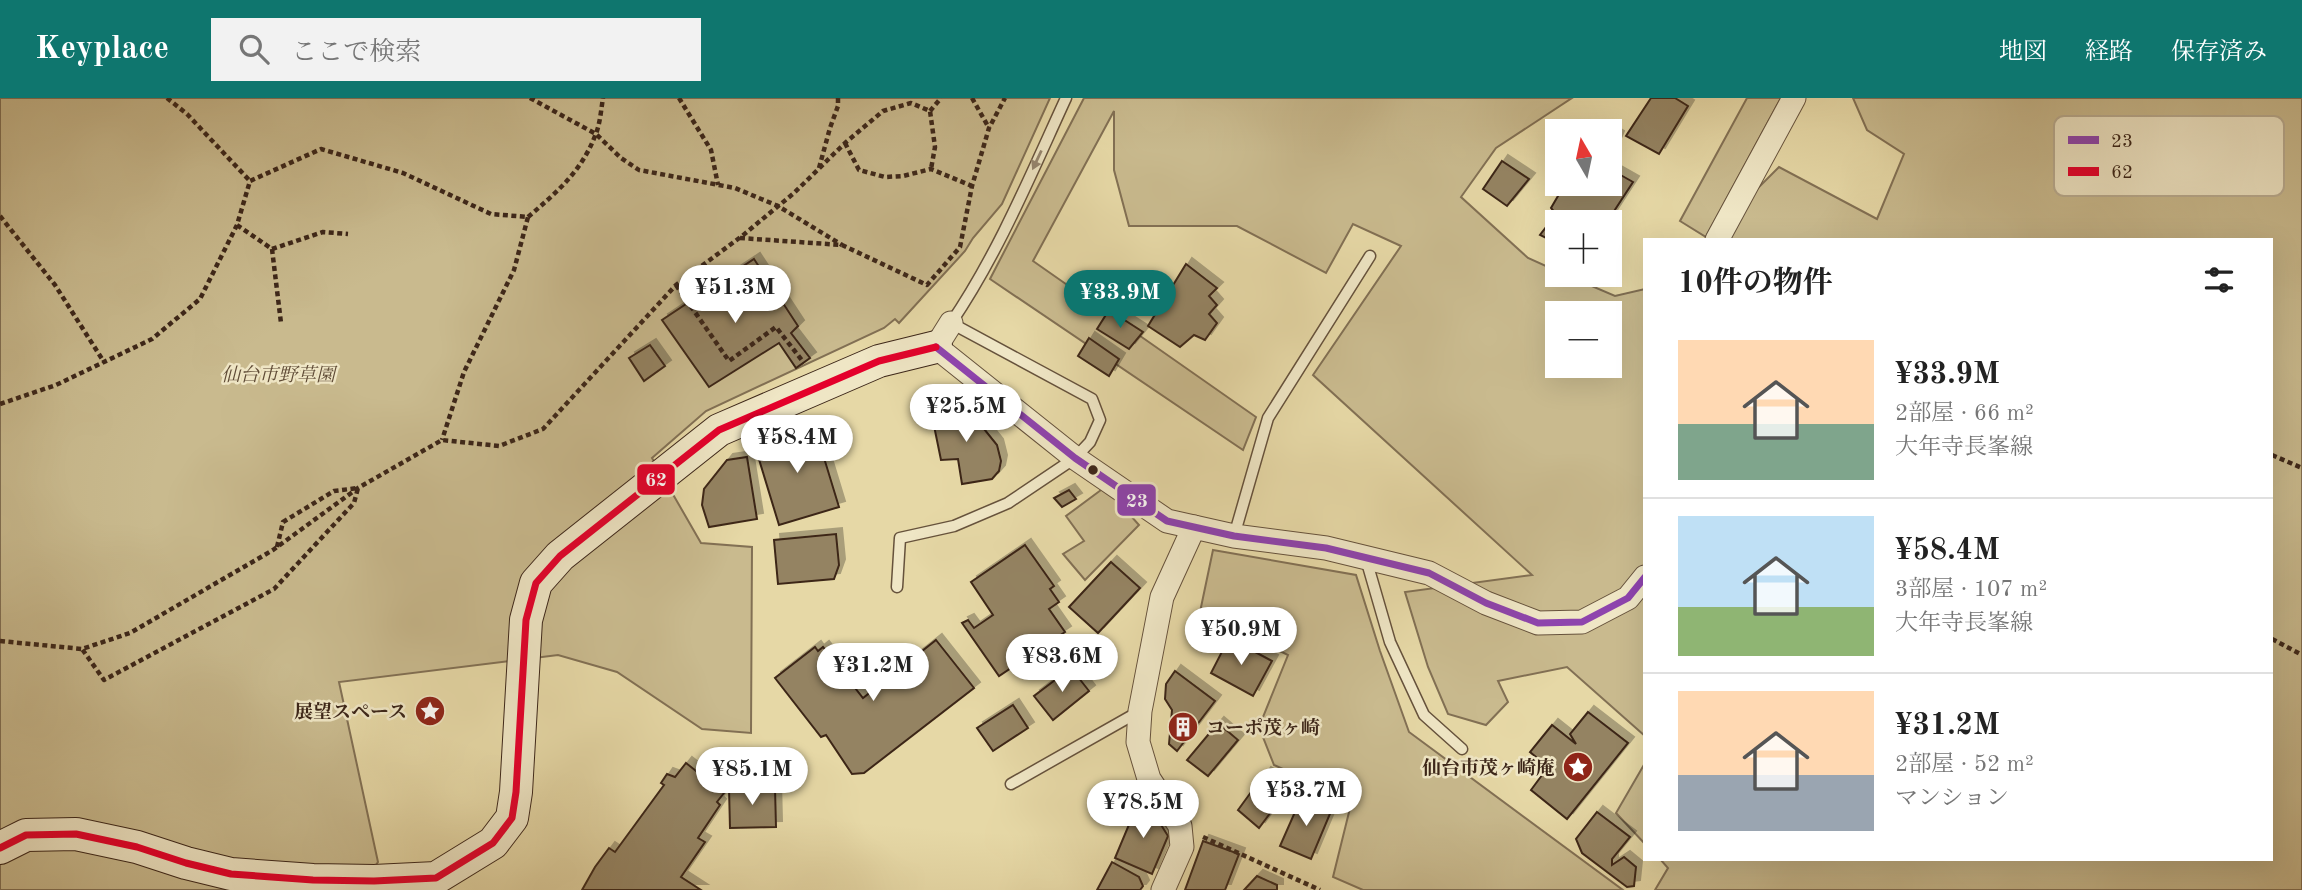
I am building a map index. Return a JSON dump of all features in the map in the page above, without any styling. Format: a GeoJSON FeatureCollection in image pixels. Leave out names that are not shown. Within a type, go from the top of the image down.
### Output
{"type":"FeatureCollection","features":[{"type":"Feature","properties":{"kind":"street"},"geometry":{"type":"LineString","coordinates":[[1718,238],[1794,98]]}},
{"type":"Feature","properties":{"kind":"street"},"geometry":{"type":"LineString","coordinates":[[0,848],[26,835],[76,834],[137,847],[231,874],[314,885],[374,881],[424,884],[436,878],[493,843],[512,818],[516,792],[526,620],[536,583],[560,556],[719,430],[944,335],[1075,458],[1167,521],[1234,536],[1326,548],[1429,573],[1486,603],[1538,623],[1582,622],[1628,598],[1643,579]]}},
{"type":"Feature","properties":{"kind":"street"},"geometry":{"type":"LineString","coordinates":[[1163,890],[1182,847],[1180,826],[1149,779],[1138,742],[1140,711],[1162,597],[1194,527]]}},
{"type":"Feature","properties":{"kind":"lane"},"geometry":{"type":"LineString","coordinates":[[897,586],[900,538],[954,526],[1008,503],[1075,458],[1090,442],[1100,420],[1092,399],[944,335],[1011,217],[1066,98]]}},
{"type":"Feature","properties":{"kind":"lane"},"geometry":{"type":"LineString","coordinates":[[1234,536],[1268,418],[1370,256]]}},
{"type":"Feature","properties":{"kind":"lane"},"geometry":{"type":"LineString","coordinates":[[1366,556],[1390,642],[1424,715],[1462,749]]}},
{"type":"Feature","properties":{"kind":"lane"},"geometry":{"type":"LineString","coordinates":[[1011,784],[1140,711]]}},
{"type":"Feature","properties":{"kind":"path"},"geometry":{"type":"LineString","coordinates":[[167,98],[187,114],[250,181]]}},
{"type":"Feature","properties":{"kind":"path"},"geometry":{"type":"LineString","coordinates":[[530,98],[596,134],[621,158],[639,170],[735,188],[778,206],[842,245],[927,285],[960,247],[972,186],[989,128],[1005,98]]}},
{"type":"Feature","properties":{"kind":"path"},"geometry":{"type":"LineString","coordinates":[[442,440],[464,372],[514,270],[528,217],[565,184],[586,156],[596,134],[603,98]]}},
{"type":"Feature","properties":{"kind":"path"},"geometry":{"type":"LineString","coordinates":[[679,98],[711,150],[718,185]]}},
{"type":"Feature","properties":{"kind":"path"},"geometry":{"type":"LineString","coordinates":[[819,169],[838,98]]}},
{"type":"Feature","properties":{"kind":"path"},"geometry":{"type":"LineString","coordinates":[[931,169],[934,147],[930,111],[941,98]]}},
{"type":"Feature","properties":{"kind":"path"},"geometry":{"type":"LineString","coordinates":[[972,98],[989,128]]}},
{"type":"Feature","properties":{"kind":"path"},"geometry":{"type":"LineString","coordinates":[[0,642],[82,649],[130,633],[277,547],[359,488],[442,440],[499,446],[543,429],[676,285],[778,206],[883,111],[911,101],[930,111]]}},
{"type":"Feature","properties":{"kind":"path"},"geometry":{"type":"LineString","coordinates":[[845,143],[859,170],[885,177],[931,169],[972,186]]}},
{"type":"Feature","properties":{"kind":"path"},"geometry":{"type":"LineString","coordinates":[[0,404],[56,385],[152,339],[200,299],[237,225],[250,181],[321,149],[403,173],[491,214],[528,217]]}},
{"type":"Feature","properties":{"kind":"path"},"geometry":{"type":"LineString","coordinates":[[0,216],[55,285],[104,362]]}},
{"type":"Feature","properties":{"kind":"path"},"geometry":{"type":"LineString","coordinates":[[237,225],[272,249],[281,323]]}},
{"type":"Feature","properties":{"kind":"path"},"geometry":{"type":"LineString","coordinates":[[272,249],[323,232],[348,234]]}},
{"type":"Feature","properties":{"kind":"path"},"geometry":{"type":"LineString","coordinates":[[739,238],[842,245]]}},
{"type":"Feature","properties":{"kind":"path"},"geometry":{"type":"LineString","coordinates":[[676,285],[729,361],[776,327],[821,386]]}},
{"type":"Feature","properties":{"kind":"path"},"geometry":{"type":"LineString","coordinates":[[2273,455],[2302,468]]}},
{"type":"Feature","properties":{"kind":"path"},"geometry":{"type":"LineString","coordinates":[[277,547],[283,522],[334,491],[359,488]]}},
{"type":"Feature","properties":{"kind":"path"},"geometry":{"type":"LineString","coordinates":[[82,649],[104,680],[274,589],[354,503],[359,488]]}},
{"type":"Feature","properties":{"kind":"path"},"geometry":{"type":"LineString","coordinates":[[2273,640],[2302,655]]}},
{"type":"Feature","properties":{"kind":"path"},"geometry":{"type":"LineString","coordinates":[[1181,835],[1206,837],[1320,890]]}},
{"type":"Feature","properties":{"kind":"green space","name":"仙台市野草園"},"geometry":{"type":"Polygon","coordinates":[[[0,98],[1050,98],[1002,204],[965,251],[899,323],[895,319],[884,328],[706,411],[652,458],[701,543],[752,547],[751,733],[702,729],[617,672],[558,655],[339,682],[378,862],[357,890],[0,890],[0,98]]]}},
{"type":"Feature","properties":{"kind":"green space"},"geometry":{"type":"Polygon","coordinates":[[[1084,98],[1572,98],[1496,148],[1461,197],[1528,258],[1545,266],[1545,287],[1594,287],[1615,296],[1643,289],[1643,734],[1567,667],[1498,681],[1508,702],[1486,725],[1448,714],[1428,667],[1405,592],[1532,575],[1313,375],[1401,246],[1353,224],[1326,273],[1237,226],[1129,226],[1114,170],[1114,111],[1033,261],[1256,417],[1243,450],[990,279],[1084,98]]]}},
{"type":"Feature","properties":{"kind":"green space"},"geometry":{"type":"Polygon","coordinates":[[[1747,98],[1781,98],[1706,237],[1680,221],[1747,98]]]}},
{"type":"Feature","properties":{"kind":"green space"},"geometry":{"type":"Polygon","coordinates":[[[1853,98],[2302,98],[2302,890],[1655,890],[1668,868],[1662,861],[2273,861],[2273,238],[1708,238],[1779,167],[1877,219],[1904,154],[1867,130],[1853,98]]]}},
{"type":"Feature","properties":{"kind":"green space"},"geometry":{"type":"Polygon","coordinates":[[[1105,487],[1139,525],[1085,580],[1063,554],[1084,541],[1066,516],[1105,487]]]}},
{"type":"Feature","properties":{"kind":"green space"},"geometry":{"type":"Polygon","coordinates":[[[1213,550],[1356,575],[1409,732],[1623,890],[1363,890],[1333,877],[1352,800],[1274,765],[1259,727],[1288,655],[1200,612],[1213,550]]]}},
{"type":"Feature","properties":{"kind":"green space"},"geometry":{"type":"Polygon","coordinates":[[[1643,766],[1643,842],[1616,813],[1643,766]]]}},
{"type":"Feature","properties":{"kind":"building"},"geometry":{"type":"Polygon","coordinates":[[[1651,98],[1675,98],[1688,106],[1659,154],[1626,136],[1651,98]]]}},
{"type":"Feature","properties":{"kind":"building"},"geometry":{"type":"Polygon","coordinates":[[[1502,161],[1529,179],[1507,206],[1483,189],[1502,161]]]}},
{"type":"Feature","properties":{"kind":"building"},"geometry":{"type":"Polygon","coordinates":[[[1622,176],[1633,182],[1615,210],[1551,208],[1558,196],[1622,196],[1622,176]]]}},
{"type":"Feature","properties":{"kind":"building"},"geometry":{"type":"Polygon","coordinates":[[[754,259],[798,326],[791,333],[810,358],[796,368],[779,343],[709,387],[662,320],[754,259]]]}},
{"type":"Feature","properties":{"kind":"building"},"geometry":{"type":"Polygon","coordinates":[[[1186,264],[1217,288],[1209,296],[1217,305],[1209,314],[1217,323],[1205,340],[1194,335],[1180,347],[1148,326],[1186,264]]]}},
{"type":"Feature","properties":{"kind":"building"},"geometry":{"type":"Polygon","coordinates":[[[1109,310],[1143,332],[1129,349],[1097,329],[1109,310]]]}},
{"type":"Feature","properties":{"kind":"building"},"geometry":{"type":"Polygon","coordinates":[[[1089,338],[1119,359],[1109,376],[1078,356],[1089,338]]]}},
{"type":"Feature","properties":{"kind":"building"},"geometry":{"type":"Polygon","coordinates":[[[650,345],[665,366],[644,381],[629,358],[650,345]]]}},
{"type":"Feature","properties":{"kind":"building"},"geometry":{"type":"Polygon","coordinates":[[[964,404],[997,445],[1001,461],[999,471],[992,479],[962,484],[958,459],[941,460],[931,411],[964,404]]]}},
{"type":"Feature","properties":{"kind":"building"},"geometry":{"type":"Polygon","coordinates":[[[814,425],[839,507],[779,525],[754,443],[814,425]]]}},
{"type":"Feature","properties":{"kind":"building"},"geometry":{"type":"Polygon","coordinates":[[[747,457],[757,519],[709,527],[702,505],[704,489],[727,460],[747,457]]]}},
{"type":"Feature","properties":{"kind":"building"},"geometry":{"type":"Polygon","coordinates":[[[1069,490],[1076,499],[1062,507],[1054,498],[1069,490]]]}},
{"type":"Feature","properties":{"kind":"building"},"geometry":{"type":"Polygon","coordinates":[[[836,534],[839,565],[834,579],[778,584],[774,540],[836,534]]]}},
{"type":"Feature","properties":{"kind":"building"},"geometry":{"type":"Polygon","coordinates":[[[1025,545],[1054,586],[1050,589],[1059,602],[1049,609],[1065,632],[999,676],[962,623],[968,620],[974,628],[993,615],[971,582],[1025,545]]]}},
{"type":"Feature","properties":{"kind":"building"},"geometry":{"type":"Polygon","coordinates":[[[1111,562],[1140,588],[1098,633],[1069,607],[1111,562]]]}},
{"type":"Feature","properties":{"kind":"building"},"geometry":{"type":"Polygon","coordinates":[[[1229,638],[1272,661],[1253,696],[1211,673],[1229,638]]]}},
{"type":"Feature","properties":{"kind":"building"},"geometry":{"type":"Polygon","coordinates":[[[936,640],[974,688],[864,773],[852,774],[826,735],[821,737],[775,678],[815,647],[818,651],[823,647],[863,698],[936,640]]]}},
{"type":"Feature","properties":{"kind":"building"},"geometry":{"type":"Polygon","coordinates":[[[1071,668],[1089,691],[1053,720],[1034,696],[1071,668]]]}},
{"type":"Feature","properties":{"kind":"building","name":"コーポ茂ヶ崎"},"geometry":{"type":"Polygon","coordinates":[[[1175,671],[1215,701],[1177,751],[1169,744],[1172,710],[1165,699],[1166,684],[1175,671]]]}},
{"type":"Feature","properties":{"kind":"building"},"geometry":{"type":"Polygon","coordinates":[[[1013,705],[1028,728],[993,751],[977,728],[1013,705]]]}},
{"type":"Feature","properties":{"kind":"building"},"geometry":{"type":"Polygon","coordinates":[[[1588,712],[1628,743],[1567,819],[1531,790],[1548,767],[1530,752],[1552,725],[1576,744],[1570,734],[1588,712]]]}},
{"type":"Feature","properties":{"kind":"building"},"geometry":{"type":"Polygon","coordinates":[[[1218,723],[1238,740],[1208,776],[1187,760],[1218,723]]]}},
{"type":"Feature","properties":{"kind":"building"},"geometry":{"type":"Polygon","coordinates":[[[686,763],[724,793],[717,802],[720,805],[698,838],[705,842],[681,877],[701,890],[582,890],[609,848],[615,852],[664,785],[661,783],[667,774],[675,777],[686,763]]]}},
{"type":"Feature","properties":{"kind":"building"},"geometry":{"type":"Polygon","coordinates":[[[1265,773],[1289,788],[1259,828],[1238,810],[1265,773]]]}},
{"type":"Feature","properties":{"kind":"building"},"geometry":{"type":"Polygon","coordinates":[[[775,787],[776,827],[730,828],[729,788],[775,787]]]}},
{"type":"Feature","properties":{"kind":"building"},"geometry":{"type":"Polygon","coordinates":[[[1302,796],[1332,809],[1311,859],[1280,846],[1302,796]]]}},
{"type":"Feature","properties":{"kind":"building"},"geometry":{"type":"Polygon","coordinates":[[[1138,803],[1148,804],[1168,836],[1152,874],[1115,858],[1138,803]]]}},
{"type":"Feature","properties":{"kind":"building"},"geometry":{"type":"Polygon","coordinates":[[[1597,812],[1630,837],[1612,859],[1612,865],[1624,857],[1636,867],[1634,886],[1627,887],[1582,853],[1576,839],[1597,812]]]}},
{"type":"Feature","properties":{"kind":"building"},"geometry":{"type":"Polygon","coordinates":[[[1203,841],[1239,854],[1225,890],[1185,890],[1203,841]]]}},
{"type":"Feature","properties":{"kind":"building"},"geometry":{"type":"Polygon","coordinates":[[[1112,862],[1139,877],[1143,886],[1140,890],[1097,890],[1112,862]]]}},
{"type":"Feature","properties":{"kind":"building"},"geometry":{"type":"Polygon","coordinates":[[[1257,876],[1277,885],[1277,890],[1244,890],[1257,876]]]}},
{"type":"Feature","properties":{"kind":"transit line","name":"23"},"geometry":{"type":"LineString","coordinates":[[936,347],[1075,458],[1167,521],[1234,536],[1326,548],[1429,573],[1486,603],[1538,623],[1582,622],[1628,598],[1643,579]]}},
{"type":"Feature","properties":{"kind":"transit line","name":"62"},"geometry":{"type":"LineString","coordinates":[[0,848],[26,835],[76,834],[137,847],[231,874],[313,880],[436,878],[493,843],[512,818],[516,792],[526,620],[536,583],[560,556],[719,430],[879,361],[936,347]]}},
{"type":"Feature","properties":{"kind":"place","name":"展望スペース"},"geometry":{"type":"Point","coordinates":[430,711]}},
{"type":"Feature","properties":{"kind":"place","name":"コーポ茂ヶ崎"},"geometry":{"type":"Point","coordinates":[1183,727]}},
{"type":"Feature","properties":{"kind":"place","name":"仙台市茂ヶ崎庵"},"geometry":{"type":"Point","coordinates":[1578,767]}}]}
